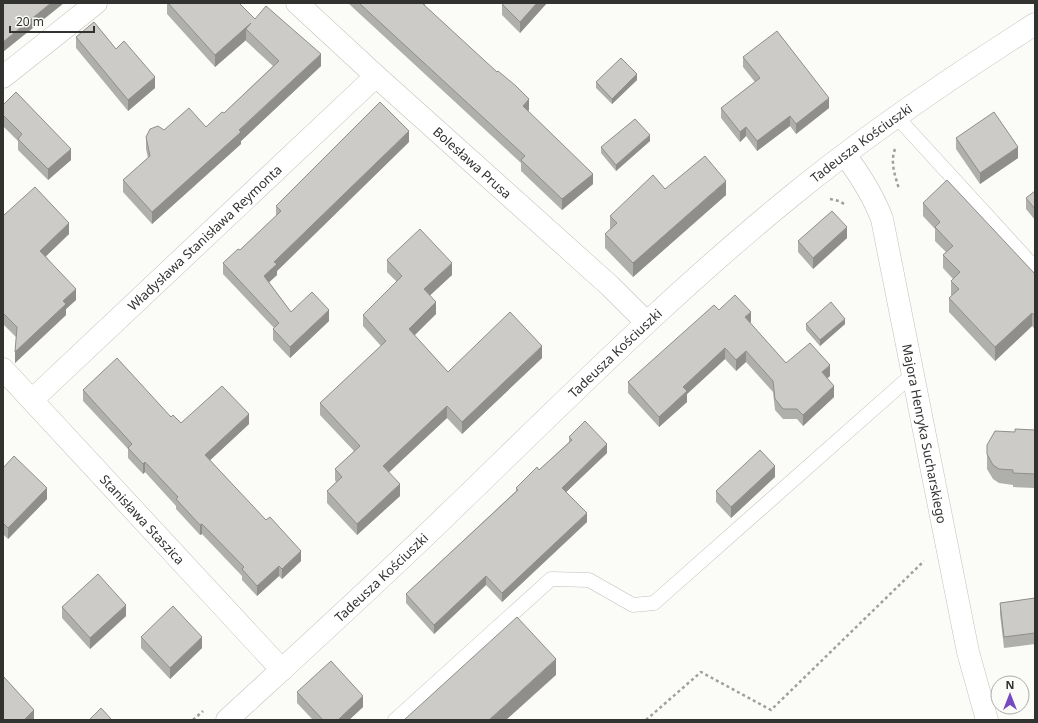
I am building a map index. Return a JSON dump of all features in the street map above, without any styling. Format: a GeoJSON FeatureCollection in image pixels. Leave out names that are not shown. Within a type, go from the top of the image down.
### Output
{"type":"FeatureCollection","features":[{"type":"Feature","properties":{"kind":"street"},"geometry":{"type":"LineString","coordinates":[[3,77],[96,3]]}},
{"type":"Feature","properties":{"kind":"street","name":"Bolesława Prusa"},"geometry":{"type":"LineString","coordinates":[[297,3],[376,76],[604,280],[646,322]]}},
{"type":"Feature","properties":{"kind":"street","name":"Tadeusza Kościuszki"},"geometry":{"type":"LineString","coordinates":[[227,720],[434,528],[646,322],[746,234],[795,193],[896,116],[1035,24]]}},
{"type":"Feature","properties":{"kind":"street","name":"Władysława Stanisława Reymonta"},"geometry":{"type":"LineString","coordinates":[[32,400],[376,76]]}},
{"type":"Feature","properties":{"kind":"street","name":"Majora Henryka Sucharskiego"},"geometry":{"type":"LineString","coordinates":[[845,155],[863,180],[878,208],[882,220],[968,652],[987,720]]}},
{"type":"Feature","properties":{"kind":"street","name":"Stanisława Staszica"},"geometry":{"type":"LineString","coordinates":[[3,369],[282,670]]}},
{"type":"Feature","properties":{"kind":"lane"},"geometry":{"type":"LineString","coordinates":[[896,116],[1035,268]]}},
{"type":"Feature","properties":{"kind":"lane"},"geometry":{"type":"LineString","coordinates":[[395,720],[551,579],[589,580],[633,605],[654,604],[913,374]]}},
{"type":"Feature","properties":{"kind":"path"},"geometry":{"type":"LineString","coordinates":[[830,199],[847,205],[851,210],[852,215],[902,202],[893,164],[893,157],[896,149],[911,133]]}},
{"type":"Feature","properties":{"kind":"path"},"geometry":{"type":"LineString","coordinates":[[646,720],[701,672],[771,710],[946,540]]}},
{"type":"Feature","properties":{"kind":"building"},"geometry":{"type":"Polygon","coordinates":[[[3,3],[51,3],[3,42],[3,3]]]}},
{"type":"Feature","properties":{"kind":"building"},"geometry":{"type":"Polygon","coordinates":[[[168,3],[239,3],[255,19],[266,6],[321,54],[239,130],[241,132],[152,212],[123,180],[150,156],[146,137],[150,129],[158,126],[164,130],[189,108],[206,127],[222,112],[224,113],[279,61],[246,29],[251,23],[215,55],[168,3]]]}},
{"type":"Feature","properties":{"kind":"building"},"geometry":{"type":"Polygon","coordinates":[[[359,3],[422,3],[497,72],[498,71],[516,86],[529,99],[523,106],[593,174],[562,199],[521,160],[525,156],[359,3]]]}},
{"type":"Feature","properties":{"kind":"building"},"geometry":{"type":"Polygon","coordinates":[[[537,3],[520,22],[502,4],[537,3]]]}},
{"type":"Feature","properties":{"kind":"building"},"geometry":{"type":"Polygon","coordinates":[[[94,22],[116,49],[124,41],[155,77],[128,100],[76,37],[94,22]]]}},
{"type":"Feature","properties":{"kind":"building"},"geometry":{"type":"Polygon","coordinates":[[[777,31],[829,98],[796,124],[790,116],[757,141],[746,127],[740,132],[721,108],[760,78],[743,57],[777,31]]]}},
{"type":"Feature","properties":{"kind":"building"},"geometry":{"type":"Polygon","coordinates":[[[621,58],[637,74],[612,99],[596,82],[621,58]]]}},
{"type":"Feature","properties":{"kind":"building"},"geometry":{"type":"Polygon","coordinates":[[[16,92],[71,149],[48,169],[18,139],[22,134],[3,115],[3,105],[16,92]]]}},
{"type":"Feature","properties":{"kind":"building"},"geometry":{"type":"Polygon","coordinates":[[[380,102],[409,131],[274,262],[277,264],[264,276],[291,312],[312,292],[329,310],[290,347],[273,329],[279,323],[223,263],[238,249],[240,250],[281,211],[276,206],[380,102]]]}},
{"type":"Feature","properties":{"kind":"building"},"geometry":{"type":"Polygon","coordinates":[[[994,112],[1018,147],[980,173],[956,138],[994,112]]]}},
{"type":"Feature","properties":{"kind":"building"},"geometry":{"type":"Polygon","coordinates":[[[635,119],[650,135],[616,165],[601,147],[635,119]]]}},
{"type":"Feature","properties":{"kind":"building"},"geometry":{"type":"Polygon","coordinates":[[[705,156],[726,181],[633,263],[605,234],[617,223],[610,216],[653,175],[665,189],[705,156]]]}},
{"type":"Feature","properties":{"kind":"building"},"geometry":{"type":"Polygon","coordinates":[[[947,180],[1035,274],[1035,316],[1032,313],[995,347],[949,298],[959,289],[951,281],[960,272],[943,255],[953,246],[935,227],[940,222],[923,203],[947,180]]]}},
{"type":"Feature","properties":{"kind":"building"},"geometry":{"type":"Polygon","coordinates":[[[35,187],[69,223],[40,251],[76,289],[63,301],[66,304],[15,352],[17,327],[3,313],[3,216],[35,187]]]}},
{"type":"Feature","properties":{"kind":"building"},"geometry":{"type":"Polygon","coordinates":[[[1035,191],[1035,209],[1026,198],[1035,191]]]}},
{"type":"Feature","properties":{"kind":"building"},"geometry":{"type":"Polygon","coordinates":[[[832,211],[847,227],[813,258],[798,241],[832,211]]]}},
{"type":"Feature","properties":{"kind":"building"},"geometry":{"type":"Polygon","coordinates":[[[420,229],[452,263],[424,289],[436,302],[409,329],[448,372],[510,312],[542,346],[462,422],[447,406],[383,466],[400,484],[357,524],[327,491],[342,477],[335,469],[360,446],[320,403],[386,341],[363,315],[402,276],[387,260],[420,229]]]}},
{"type":"Feature","properties":{"kind":"building"},"geometry":{"type":"Polygon","coordinates":[[[735,295],[751,312],[745,317],[786,363],[810,343],[830,365],[822,372],[834,386],[803,415],[797,409],[783,409],[775,399],[773,381],[746,351],[736,360],[725,348],[683,387],[687,391],[659,417],[628,382],[714,305],[719,310],[735,295]]]}},
{"type":"Feature","properties":{"kind":"building"},"geometry":{"type":"Polygon","coordinates":[[[831,302],[845,319],[820,340],[806,324],[831,302]]]}},
{"type":"Feature","properties":{"kind":"building"},"geometry":{"type":"Polygon","coordinates":[[[117,358],[171,417],[173,415],[181,423],[222,386],[249,414],[205,455],[266,520],[270,517],[301,551],[282,569],[279,566],[257,586],[242,569],[244,567],[202,524],[200,525],[176,499],[178,497],[145,462],[143,464],[128,448],[132,444],[83,390],[117,358]]]}},
{"type":"Feature","properties":{"kind":"building"},"geometry":{"type":"Polygon","coordinates":[[[585,421],[607,444],[562,488],[587,513],[502,593],[486,576],[434,625],[406,594],[518,490],[516,488],[537,467],[539,470],[572,440],[569,437],[585,421]]]}},
{"type":"Feature","properties":{"kind":"building"},"geometry":{"type":"Polygon","coordinates":[[[1015,429],[1035,430],[1035,474],[1013,473],[1013,470],[999,469],[993,465],[987,454],[987,445],[995,431],[1015,432],[1015,429]]]}},
{"type":"Feature","properties":{"kind":"building"},"geometry":{"type":"Polygon","coordinates":[[[760,450],[775,466],[731,507],[716,491],[760,450]]]}},
{"type":"Feature","properties":{"kind":"building"},"geometry":{"type":"Polygon","coordinates":[[[14,456],[47,488],[8,528],[3,523],[3,468],[14,456]]]}},
{"type":"Feature","properties":{"kind":"building"},"geometry":{"type":"Polygon","coordinates":[[[98,574],[126,605],[90,638],[62,607],[98,574]]]}},
{"type":"Feature","properties":{"kind":"building"},"geometry":{"type":"Polygon","coordinates":[[[1035,598],[1035,633],[1004,637],[1000,603],[1035,598]]]}},
{"type":"Feature","properties":{"kind":"building"},"geometry":{"type":"Polygon","coordinates":[[[173,606],[202,637],[170,668],[141,637],[173,606]]]}},
{"type":"Feature","properties":{"kind":"building"},"geometry":{"type":"Polygon","coordinates":[[[517,617],[556,659],[489,720],[404,720],[517,617]]]}},
{"type":"Feature","properties":{"kind":"building"},"geometry":{"type":"Polygon","coordinates":[[[331,661],[363,696],[338,720],[323,720],[297,692],[331,661]]]}},
{"type":"Feature","properties":{"kind":"building"},"geometry":{"type":"Polygon","coordinates":[[[3,676],[34,710],[24,720],[3,720],[3,676]]]}},
{"type":"Feature","properties":{"kind":"building"},"geometry":{"type":"Polygon","coordinates":[[[101,708],[112,720],[89,720],[101,708]]]}}]}
